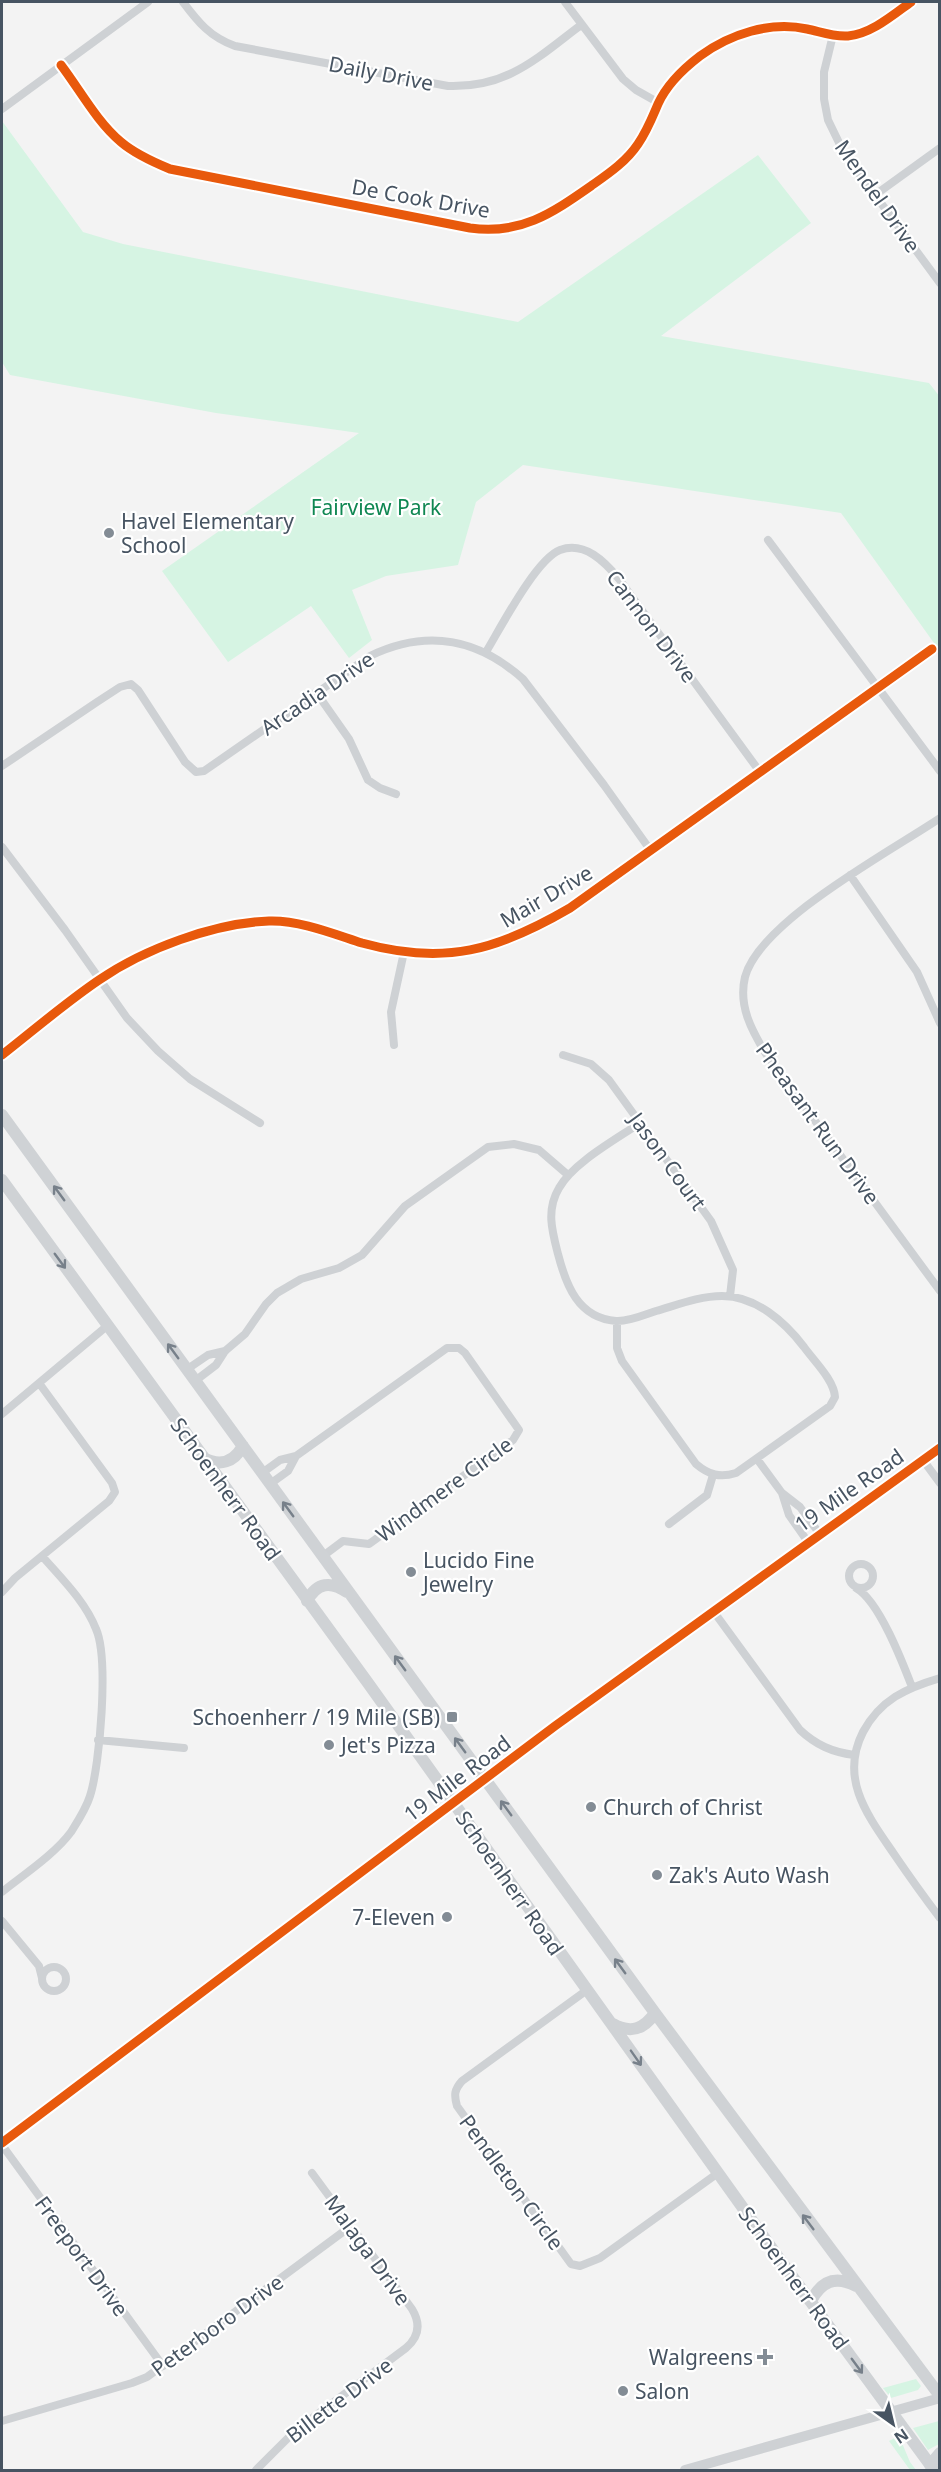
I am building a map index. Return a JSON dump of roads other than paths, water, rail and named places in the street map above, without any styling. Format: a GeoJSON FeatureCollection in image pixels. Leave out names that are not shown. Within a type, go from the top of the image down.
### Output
{"type":"FeatureCollection","features":[{"type":"Feature","properties":{"kind":"main road","name":"Schoenherr Road"},"geometry":{"type":"LineString","coordinates":[[2,1115],[655,2013],[939,2397]]}},
{"type":"Feature","properties":{"kind":"main road","name":"Schoenherr Road"},"geometry":{"type":"LineString","coordinates":[[2,1180],[932,2468]]}},
{"type":"Feature","properties":{"kind":"main road"},"geometry":{"type":"LineString","coordinates":[[203,1458],[211,1462],[227,1462],[236,1456],[243,1446]]}},
{"type":"Feature","properties":{"kind":"main road"},"geometry":{"type":"LineString","coordinates":[[307,1601],[314,1590],[324,1584],[334,1585],[348,1592]]}},
{"type":"Feature","properties":{"kind":"main road"},"geometry":{"type":"LineString","coordinates":[[611,2023],[621,2029],[638,2029],[655,2013]]}},
{"type":"Feature","properties":{"kind":"main road"},"geometry":{"type":"LineString","coordinates":[[811,2301],[819,2289],[832,2280],[846,2281],[857,2287]]}},
{"type":"Feature","properties":{"kind":"main road"},"geometry":{"type":"LineString","coordinates":[[932,2468],[939,2453]]}},
{"type":"Feature","properties":{"kind":"street"},"geometry":{"type":"LineString","coordinates":[[2,109],[148,2]]}},
{"type":"Feature","properties":{"kind":"street","name":"Daily Drive"},"geometry":{"type":"LineString","coordinates":[[183,2],[207,31],[216,38],[235,46],[448,86],[476,86],[503,78],[534,60],[581,25]]}},
{"type":"Feature","properties":{"kind":"street"},"geometry":{"type":"LineString","coordinates":[[565,2],[623,79],[636,90],[659,103]]}},
{"type":"Feature","properties":{"kind":"street","name":"De Cook Drive"},"geometry":{"type":"LineString","coordinates":[[61,65],[120,142],[141,156],[170,169],[483,230],[511,228],[535,221],[610,172],[638,145],[659,103],[674,80],[699,57],[742,33],[762,28],[807,29],[848,36],[877,26],[911,2]]}},
{"type":"Feature","properties":{"kind":"street","name":"Mendel Drive"},"geometry":{"type":"LineString","coordinates":[[833,35],[824,72],[824,99],[828,120],[844,153],[939,283]]}},
{"type":"Feature","properties":{"kind":"street"},"geometry":{"type":"LineString","coordinates":[[875,195],[939,148]]}},
{"type":"Feature","properties":{"kind":"street"},"geometry":{"type":"LineString","coordinates":[[768,540],[939,771]]}},
{"type":"Feature","properties":{"kind":"street","name":"Cannon Drive"},"geometry":{"type":"LineString","coordinates":[[486,652],[527,585],[549,557],[566,549],[582,550],[596,556],[619,579],[760,772]]}},
{"type":"Feature","properties":{"kind":"street","name":"Arcadia Drive"},"geometry":{"type":"LineString","coordinates":[[2,766],[120,687],[130,684],[138,690],[185,762],[196,772],[204,771],[370,656],[401,643],[438,641],[486,652],[508,666],[535,693],[651,851]]}},
{"type":"Feature","properties":{"kind":"street","name":"Mair Drive"},"geometry":{"type":"LineString","coordinates":[[2,1055],[100,979],[143,956],[184,939],[224,927],[271,921],[301,926],[382,948],[426,955],[469,950],[512,939],[570,908],[932,649]]}},
{"type":"Feature","properties":{"kind":"street"},"geometry":{"type":"LineString","coordinates":[[316,692],[349,739],[368,780],[396,794]]}},
{"type":"Feature","properties":{"kind":"street","name":"Pheasant Run Drive"},"geometry":{"type":"LineString","coordinates":[[939,818],[850,875],[778,930],[755,954],[745,979],[744,993],[747,1017],[766,1054],[939,1291]]}},
{"type":"Feature","properties":{"kind":"street"},"geometry":{"type":"LineString","coordinates":[[2,847],[100,979],[126,1018],[190,1079],[260,1123]]}},
{"type":"Feature","properties":{"kind":"street"},"geometry":{"type":"LineString","coordinates":[[850,875],[917,972],[939,1023]]}},
{"type":"Feature","properties":{"kind":"street"},"geometry":{"type":"LineString","coordinates":[[394,1045],[391,1012],[404,952]]}},
{"type":"Feature","properties":{"kind":"street","name":"Jason Court"},"geometry":{"type":"LineString","coordinates":[[563,1055],[591,1064],[602,1073],[711,1221],[733,1270],[730,1296]]}},
{"type":"Feature","properties":{"kind":"street"},"geometry":{"type":"LineString","coordinates":[[617,1322],[617,1348],[622,1361],[696,1464],[713,1475],[726,1476],[736,1473],[830,1406],[835,1397],[835,1391],[794,1334],[781,1321],[754,1304],[730,1296],[699,1299],[617,1322],[588,1310],[579,1303],[567,1285],[550,1221],[551,1206],[568,1175],[640,1123]]}},
{"type":"Feature","properties":{"kind":"street"},"geometry":{"type":"LineString","coordinates":[[195,1381],[216,1365],[225,1351],[245,1334],[266,1304],[277,1293],[301,1279],[339,1268],[362,1255],[405,1206],[488,1147],[514,1144],[539,1150],[568,1175]]}},
{"type":"Feature","properties":{"kind":"street"},"geometry":{"type":"LineString","coordinates":[[2,1414],[107,1326]]}},
{"type":"Feature","properties":{"kind":"street","name":"Windmere Circle"},"geometry":{"type":"LineString","coordinates":[[262,1473],[280,1460],[296,1456],[442,1350],[459,1348],[465,1353],[519,1430],[513,1440],[369,1544],[343,1541],[322,1556]]}},
{"type":"Feature","properties":{"kind":"street"},"geometry":{"type":"LineString","coordinates":[[186,1370],[208,1355],[225,1351]]}},
{"type":"Feature","properties":{"kind":"street"},"geometry":{"type":"LineString","coordinates":[[2,1592],[110,1501],[115,1492],[112,1483],[39,1383]]}},
{"type":"Feature","properties":{"kind":"street","name":"19 Mile Road"},"geometry":{"type":"LineString","coordinates":[[2,2144],[555,1726],[939,1448]]}},
{"type":"Feature","properties":{"kind":"street","name":"Windmere Circle"},"geometry":{"type":"LineString","coordinates":[[270,1484],[288,1471],[296,1456]]}},
{"type":"Feature","properties":{"kind":"street"},"geometry":{"type":"LineString","coordinates":[[757,1459],[782,1493],[800,1507],[819,1533]]}},
{"type":"Feature","properties":{"kind":"street"},"geometry":{"type":"LineString","coordinates":[[923,1460],[939,1483]]}},
{"type":"Feature","properties":{"kind":"street"},"geometry":{"type":"LineString","coordinates":[[669,1524],[707,1495],[713,1475]]}},
{"type":"Feature","properties":{"kind":"street"},"geometry":{"type":"LineString","coordinates":[[782,1493],[789,1515],[808,1542]]}},
{"type":"Feature","properties":{"kind":"street"},"geometry":{"type":"LineString","coordinates":[[2,1892],[69,1835],[82,1815],[90,1796],[98,1740],[104,1667],[100,1640],[80,1602],[42,1556]]}},
{"type":"Feature","properties":{"kind":"street"},"geometry":{"type":"LineString","coordinates":[[868,1598],[873,1576],[864,1564],[856,1565],[848,1574],[850,1583],[868,1598],[892,1640],[912,1687]]}},
{"type":"Feature","properties":{"kind":"street"},"geometry":{"type":"LineString","coordinates":[[856,1588],[865,1588],[871,1583]]}},
{"type":"Feature","properties":{"kind":"street"},"geometry":{"type":"LineString","coordinates":[[714,1612],[800,1730],[812,1741],[828,1750],[854,1755]]}},
{"type":"Feature","properties":{"kind":"street"},"geometry":{"type":"LineString","coordinates":[[939,1678],[892,1697],[875,1713],[854,1755],[856,1787],[862,1805],[939,1918]]}},
{"type":"Feature","properties":{"kind":"street"},"geometry":{"type":"LineString","coordinates":[[98,1740],[184,1748]]}},
{"type":"Feature","properties":{"kind":"street"},"geometry":{"type":"LineString","coordinates":[[2,1921],[39,1966],[44,1986],[50,1990],[57,1990],[63,1986],[65,1975],[60,1969],[39,1966]]}},
{"type":"Feature","properties":{"kind":"street"},"geometry":{"type":"LineString","coordinates":[[42,1978],[45,1971],[52,1967]]}},
{"type":"Feature","properties":{"kind":"street","name":"Pendleton Circle"},"geometry":{"type":"LineString","coordinates":[[587,1990],[462,2081],[456,2088],[454,2097],[464,2116],[571,2264],[580,2266],[600,2258],[718,2173]]}},
{"type":"Feature","properties":{"kind":"street","name":"Freeport Drive"},"geometry":{"type":"LineString","coordinates":[[2,2144],[163,2366]]}},
{"type":"Feature","properties":{"kind":"street","name":"Malaga Drive"},"geometry":{"type":"LineString","coordinates":[[312,2173],[412,2309],[418,2319],[418,2328]]}},
{"type":"Feature","properties":{"kind":"street","name":"Peterboro Drive"},"geometry":{"type":"LineString","coordinates":[[2,2421],[132,2383],[163,2366],[351,2226]]}},
{"type":"Feature","properties":{"kind":"street","name":"Billette Drive"},"geometry":{"type":"LineString","coordinates":[[256,2470],[296,2431],[406,2348],[415,2339],[418,2328]]}},
{"type":"Feature","properties":{"kind":"street"},"geometry":{"type":"LineString","coordinates":[[685,2470],[939,2397]]}},
{"type":"Feature","properties":{"kind":"place","name":"Havel Elementary School"},"geometry":{"type":"Point","coordinates":[109,533]}},
{"type":"Feature","properties":{"kind":"place","name":"Lucido Fine Jewelry"},"geometry":{"type":"Point","coordinates":[411,1572]}},
{"type":"Feature","properties":{"kind":"place","name":"Schoenherr / 19 Mile (SB)"},"geometry":{"type":"Point","coordinates":[452,1717]}},
{"type":"Feature","properties":{"kind":"place","name":"Jet's Pizza"},"geometry":{"type":"Point","coordinates":[329,1745]}},
{"type":"Feature","properties":{"kind":"place","name":"Church of Christ"},"geometry":{"type":"Point","coordinates":[591,1807]}},
{"type":"Feature","properties":{"kind":"place","name":"Zak's Auto Wash"},"geometry":{"type":"Point","coordinates":[657,1875]}},
{"type":"Feature","properties":{"kind":"place","name":"7-Eleven"},"geometry":{"type":"Point","coordinates":[447,1917]}},
{"type":"Feature","properties":{"kind":"place","name":"Walgreens"},"geometry":{"type":"Point","coordinates":[765,2357]}},
{"type":"Feature","properties":{"kind":"place","name":"Salon"},"geometry":{"type":"Point","coordinates":[623,2391]}},
{"type":"Feature","properties":{"kind":"park label","name":"Fairview Park"},"geometry":{"type":"Point","coordinates":[376,507]}}]}
